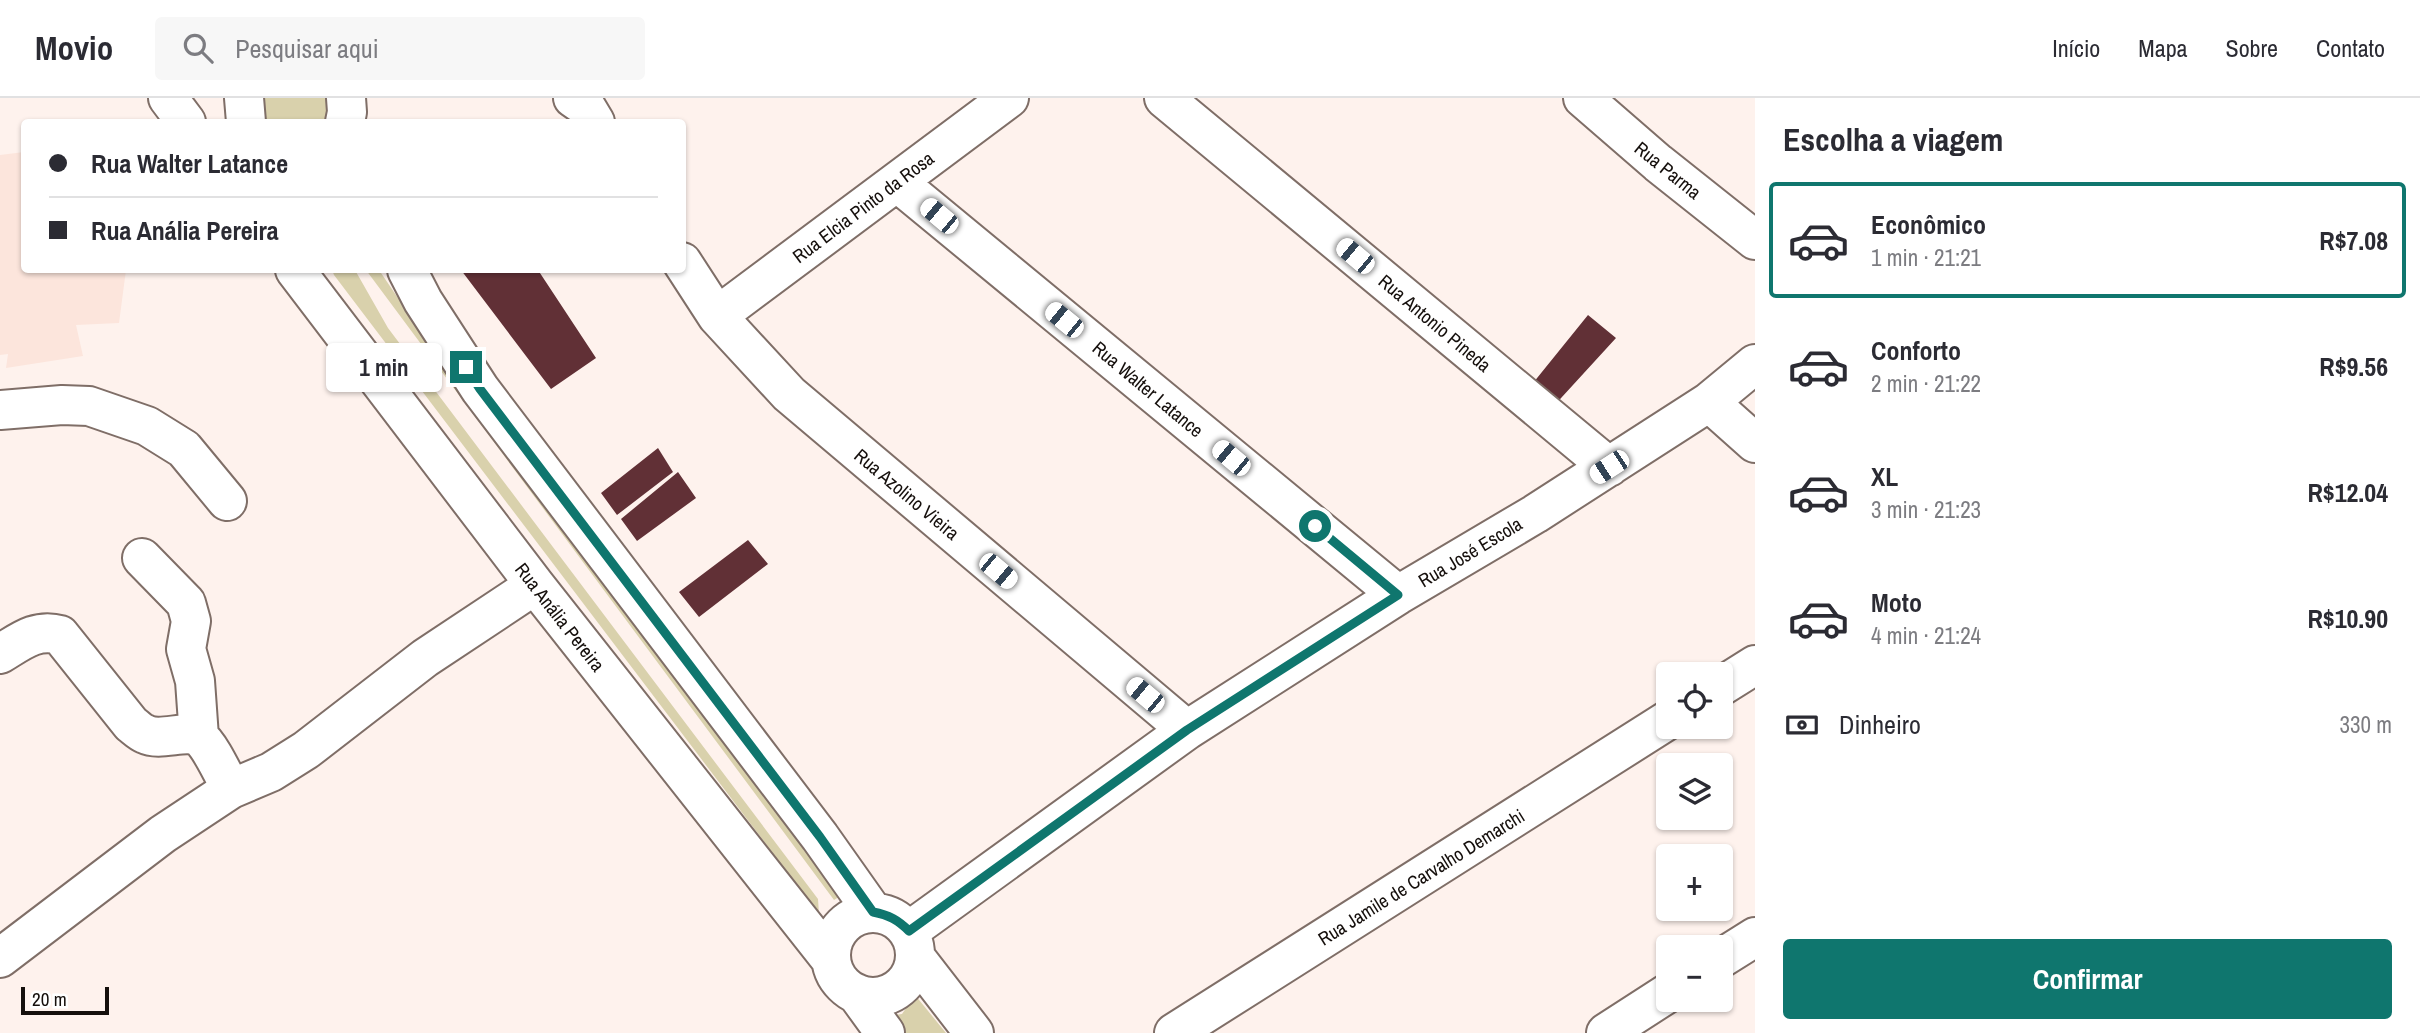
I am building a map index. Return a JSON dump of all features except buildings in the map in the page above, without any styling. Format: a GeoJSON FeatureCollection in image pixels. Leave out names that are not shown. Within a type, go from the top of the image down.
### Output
{"type":"FeatureCollection","features":[{"type":"Feature","properties":{"kind":"street"},"geometry":{"type":"LineString","coordinates":[[168,98],[184,119]]}},
{"type":"Feature","properties":{"kind":"street"},"geometry":{"type":"LineString","coordinates":[[244,98],[246,119]]}},
{"type":"Feature","properties":{"kind":"street"},"geometry":{"type":"LineString","coordinates":[[346,98],[346,119]]}},
{"type":"Feature","properties":{"kind":"street"},"geometry":{"type":"LineString","coordinates":[[573,98],[586,107],[594,119]]}},
{"type":"Feature","properties":{"kind":"street","name":"Rua Elcia Pinto da Rosa"},"geometry":{"type":"LineString","coordinates":[[717,316],[1009,98]]}},
{"type":"Feature","properties":{"kind":"street","name":"Rua Antonio Pineda"},"geometry":{"type":"LineString","coordinates":[[1164,98],[1609,467]]}},
{"type":"Feature","properties":{"kind":"street","name":"Rua Parma"},"geometry":{"type":"LineString","coordinates":[[1583,98],[1658,163],[1755,240]]}},
{"type":"Feature","properties":{"kind":"street","name":"Rua Walter Latance"},"geometry":{"type":"LineString","coordinates":[[897,182],[1398,595]]}},
{"type":"Feature","properties":{"kind":"street","name":"Rua Azolino Vieira"},"geometry":{"type":"LineString","coordinates":[[686,268],[717,316],[789,394],[1187,730]]}},
{"type":"Feature","properties":{"kind":"street","name":"Rua Anália Pereira"},"geometry":{"type":"LineString","coordinates":[[297,273],[535,585],[831,960]]}},
{"type":"Feature","properties":{"kind":"street"},"geometry":{"type":"LineString","coordinates":[[409,273],[423,301],[480,389],[820,837],[873,912]]}},
{"type":"Feature","properties":{"kind":"street","name":"Rua José Escola"},"geometry":{"type":"LineString","coordinates":[[912,945],[1187,730],[1398,595],[1609,467],[1709,402],[1755,364]]}},
{"type":"Feature","properties":{"kind":"street"},"geometry":{"type":"LineString","coordinates":[[1709,402],[1755,443]]}},
{"type":"Feature","properties":{"kind":"street"},"geometry":{"type":"LineString","coordinates":[[0,410],[62,405],[89,406],[147,426],[184,449],[227,501]]}},
{"type":"Feature","properties":{"kind":"street"},"geometry":{"type":"LineString","coordinates":[[142,558],[186,603],[191,621],[186,649],[195,681],[199,737]]}},
{"type":"Feature","properties":{"kind":"street"},"geometry":{"type":"LineString","coordinates":[[0,958],[163,834],[231,789],[271,772],[306,750],[425,658],[535,585]]}},
{"type":"Feature","properties":{"kind":"street"},"geometry":{"type":"LineString","coordinates":[[0,654],[34,633],[50,632],[60,635],[131,724],[145,734],[159,737],[199,737],[231,789]]}},
{"type":"Feature","properties":{"kind":"street"},"geometry":{"type":"LineString","coordinates":[[1733,679],[1755,665]]}},
{"type":"Feature","properties":{"kind":"street","name":"Rua Jamile de Carvalho Demarchi"},"geometry":{"type":"LineString","coordinates":[[1174,1033],[1656,728]]}},
{"type":"Feature","properties":{"kind":"street"},"geometry":{"type":"LineString","coordinates":[[885,1033],[856,993],[839,979],[831,960],[831,945],[837,932],[846,921],[859,914],[887,914],[900,921],[912,945],[974,1033]]}},
{"type":"Feature","properties":{"kind":"street"},"geometry":{"type":"LineString","coordinates":[[1733,951],[1755,937]]}},
{"type":"Feature","properties":{"kind":"street"},"geometry":{"type":"LineString","coordinates":[[856,993],[869,997],[895,992],[913,971],[912,945]]}},
{"type":"Feature","properties":{"kind":"street"},"geometry":{"type":"LineString","coordinates":[[1606,1033],[1656,1001]]}},
{"type":"Feature","properties":{"kind":"shaded area"},"geometry":{"type":"Polygon","coordinates":[[[259,98],[340,98],[336,119],[262,119],[259,98]]]}},
{"type":"Feature","properties":{"kind":"shaded area"},"geometry":{"type":"Polygon","coordinates":[[[21,152],[21,273],[126,273],[119,323],[76,325],[83,356],[6,368],[8,354],[0,355],[0,155],[21,152]]]}},
{"type":"Feature","properties":{"kind":"shaded area"},"geometry":{"type":"Polygon","coordinates":[[[333,273],[357,273],[388,328],[818,899],[819,914],[333,273]]]}},
{"type":"Feature","properties":{"kind":"shaded area"},"geometry":{"type":"Polygon","coordinates":[[[368,273],[381,273],[457,385],[842,895],[834,900],[368,273]]]}},
{"type":"Feature","properties":{"kind":"shaded area"},"geometry":{"type":"Polygon","coordinates":[[[915,995],[946,1033],[901,1033],[888,1016],[902,1014],[915,995]]]}},
{"type":"Feature","properties":{"kind":"route"},"geometry":{"type":"LineString","coordinates":[[466,367],[820,837],[873,912],[887,914],[900,921],[909,931],[1187,730],[1398,595],[1315,526]]}}]}
